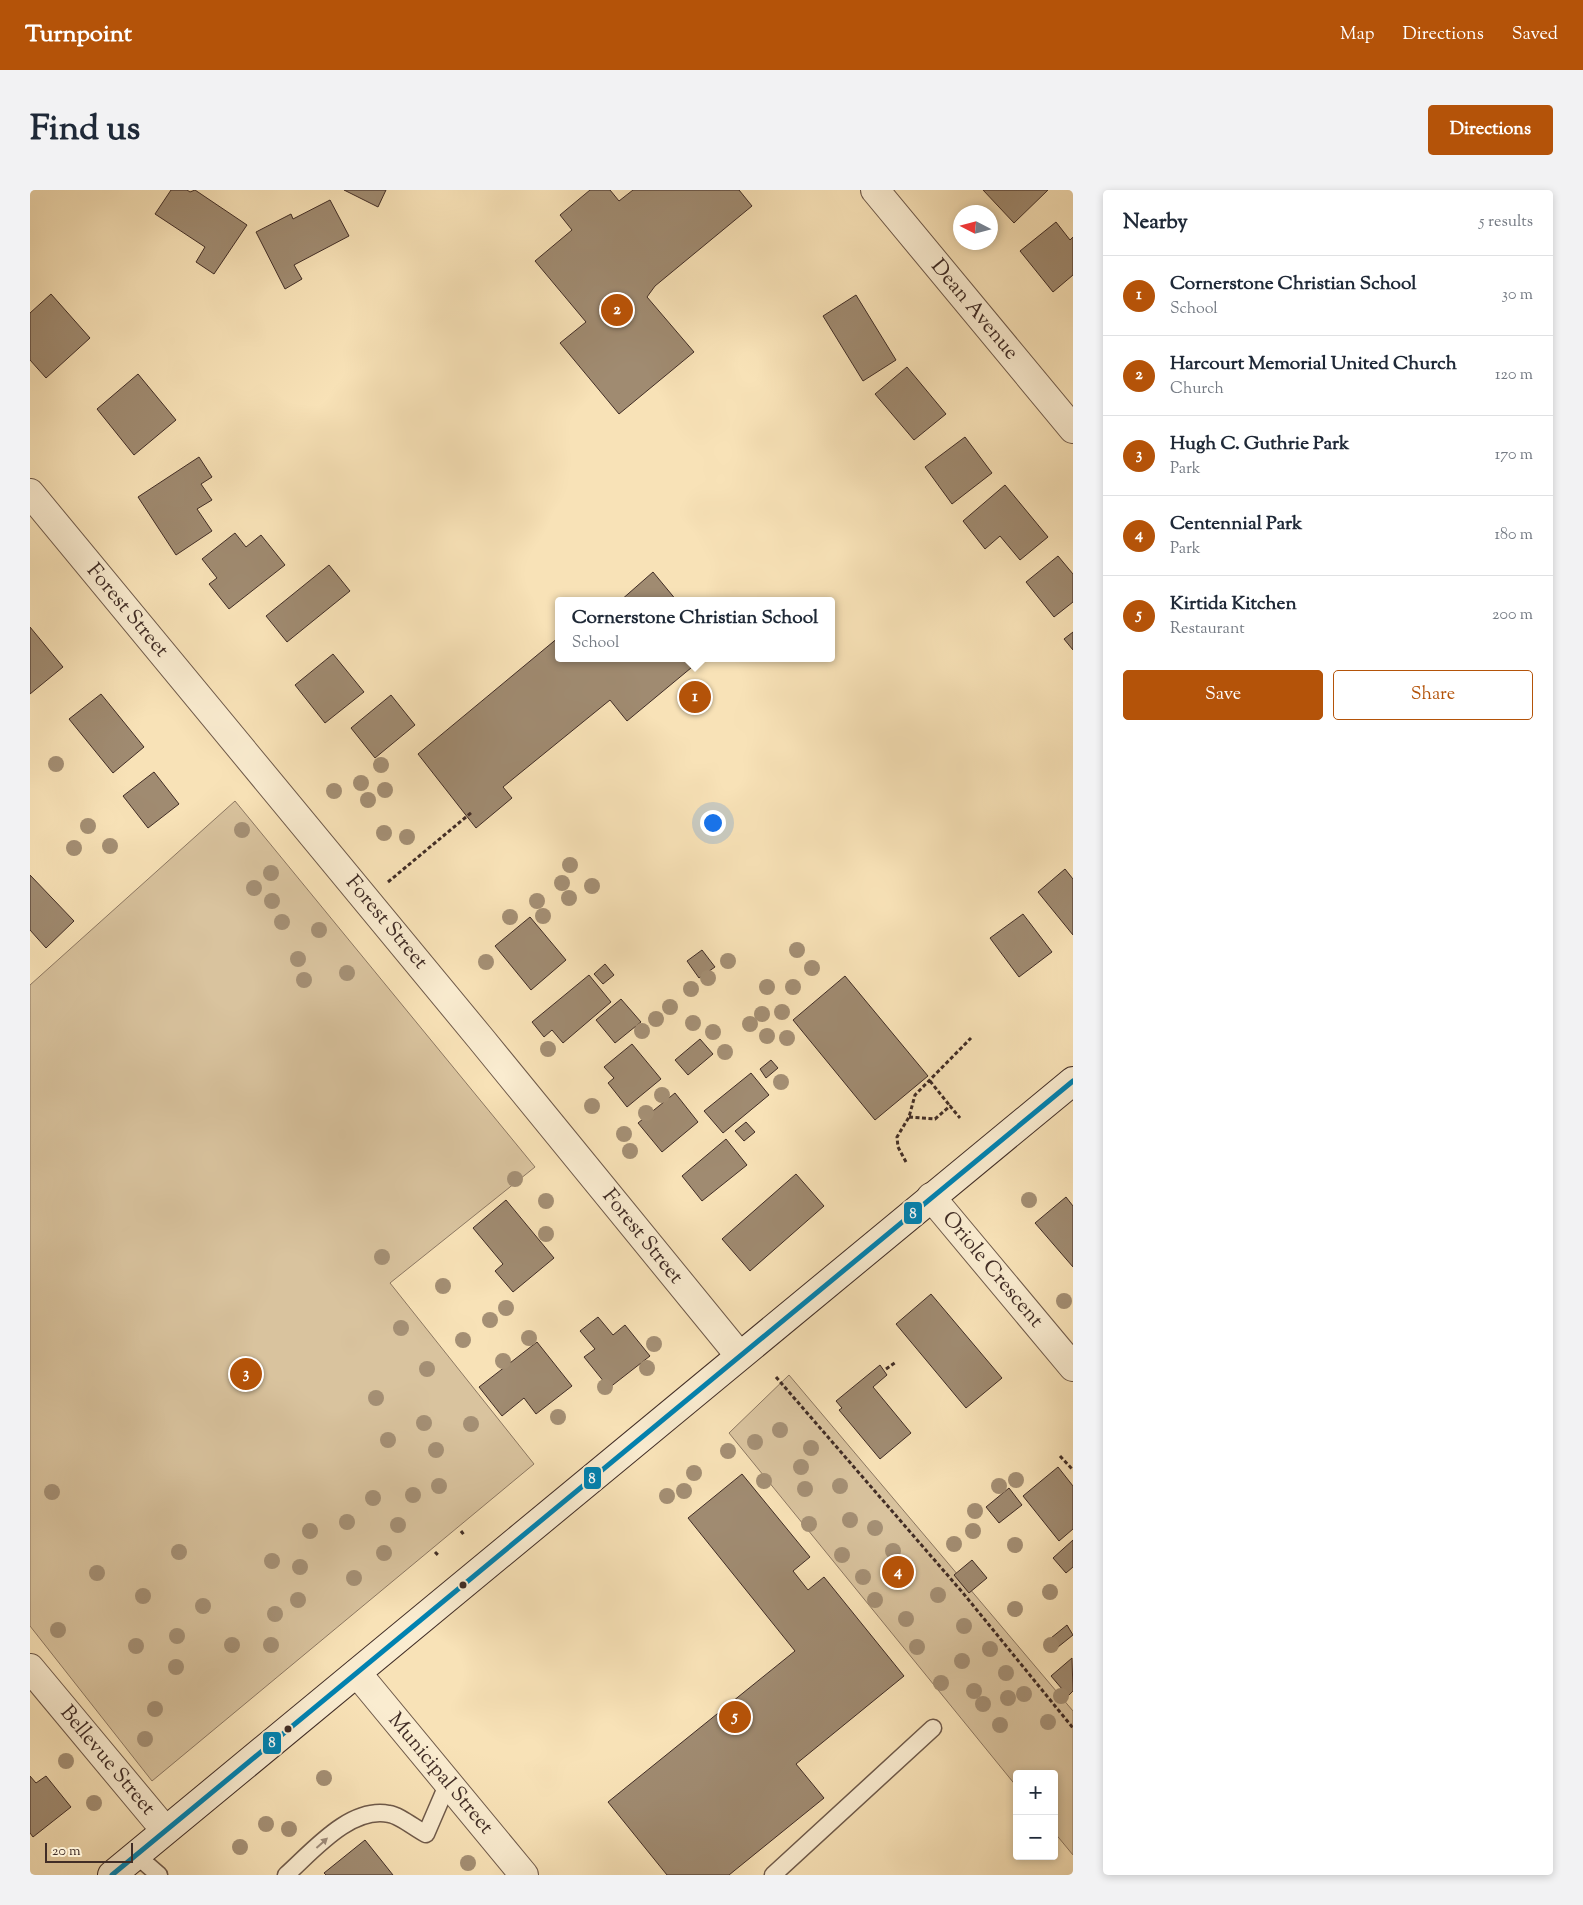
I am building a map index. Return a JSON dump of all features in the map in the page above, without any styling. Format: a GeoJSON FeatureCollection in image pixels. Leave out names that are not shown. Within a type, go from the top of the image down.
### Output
{"type":"FeatureCollection","features":[{"type":"Feature","properties":{"kind":"street","name":"Dean Avenue"},"geometry":{"type":"LineString","coordinates":[[874,190],[1073,429]]}},
{"type":"Feature","properties":{"kind":"street","name":"Forest Street"},"geometry":{"type":"LineString","coordinates":[[30,494],[739,1355]]}},
{"type":"Feature","properties":{"kind":"street"},"geometry":{"type":"LineString","coordinates":[[112,1875],[739,1355],[1073,1081]]}},
{"type":"Feature","properties":{"kind":"street","name":"Oriole Crescent"},"geometry":{"type":"LineString","coordinates":[[931,1197],[1073,1367]]}},
{"type":"Feature","properties":{"kind":"street","name":"Bellevue Street"},"geometry":{"type":"LineString","coordinates":[[30,1668],[165,1830]]}},
{"type":"Feature","properties":{"kind":"street","name":"Municipal Street"},"geometry":{"type":"LineString","coordinates":[[357,1673],[524,1875]]}},
{"type":"Feature","properties":{"kind":"lane"},"geometry":{"type":"LineString","coordinates":[[774,1875],[933,1728]]}},
{"type":"Feature","properties":{"kind":"lane"},"geometry":{"type":"LineString","coordinates":[[286,1875],[342,1825],[355,1819],[369,1815],[390,1814],[426,1834],[448,1783]]}},
{"type":"Feature","properties":{"kind":"lane"},"geometry":{"type":"LineString","coordinates":[[136,1855],[159,1875]]}},
{"type":"Feature","properties":{"kind":"path"},"geometry":{"type":"LineString","coordinates":[[366,900],[472,812]]}},
{"type":"Feature","properties":{"kind":"path"},"geometry":{"type":"LineString","coordinates":[[906,1162],[898,1147],[897,1137],[909,1117],[915,1095],[971,1038]]}},
{"type":"Feature","properties":{"kind":"path"},"geometry":{"type":"LineString","coordinates":[[930,1081],[960,1118]]}},
{"type":"Feature","properties":{"kind":"path"},"geometry":{"type":"LineString","coordinates":[[909,1117],[935,1120],[950,1106]]}},
{"type":"Feature","properties":{"kind":"path"},"geometry":{"type":"LineString","coordinates":[[886,1370],[896,1362]]}},
{"type":"Feature","properties":{"kind":"path"},"geometry":{"type":"LineString","coordinates":[[776,1377],[963,1593],[1073,1728]]}},
{"type":"Feature","properties":{"kind":"path"},"geometry":{"type":"LineString","coordinates":[[1060,1456],[1073,1470]]}},
{"type":"Feature","properties":{"kind":"path"},"geometry":{"type":"LineString","coordinates":[[461,1531],[464,1534]]}},
{"type":"Feature","properties":{"kind":"path"},"geometry":{"type":"LineString","coordinates":[[435,1552],[439,1556]]}},
{"type":"Feature","properties":{"kind":"shaded area"},"geometry":{"type":"Polygon","coordinates":[[[235,801],[535,1167],[390,1283],[534,1464],[152,1781],[30,1626],[30,985],[235,801]]]}},
{"type":"Feature","properties":{"kind":"shaded area"},"geometry":{"type":"Polygon","coordinates":[[[789,1375],[1073,1711],[1073,1855],[1058,1837],[1058,1770],[1013,1770],[1013,1782],[729,1433],[789,1375]]]}},
{"type":"Feature","properties":{"kind":"building"},"geometry":{"type":"Polygon","coordinates":[[[171,190],[187,190],[190,192],[195,190],[247,225],[214,274],[196,262],[205,247],[155,214],[171,190]]]}},
{"type":"Feature","properties":{"kind":"building"},"geometry":{"type":"Polygon","coordinates":[[[344,190],[386,190],[378,207],[344,190]]]}},
{"type":"Feature","properties":{"kind":"building"},"geometry":{"type":"Polygon","coordinates":[[[590,190],[610,190],[619,201],[633,190],[739,190],[752,206],[655,286],[647,297],[694,352],[619,414],[560,343],[586,322],[535,261],[572,230],[560,215],[590,190]]]}},
{"type":"Feature","properties":{"kind":"building"},"geometry":{"type":"Polygon","coordinates":[[[983,190],[1048,190],[1014,223],[983,190]]]}},
{"type":"Feature","properties":{"kind":"building"},"geometry":{"type":"Polygon","coordinates":[[[330,200],[349,236],[294,265],[302,279],[285,289],[256,232],[291,214],[293,219],[330,200]]]}},
{"type":"Feature","properties":{"kind":"building"},"geometry":{"type":"Polygon","coordinates":[[[1056,222],[1070,240],[1073,237],[1073,275],[1053,292],[1020,251],[1056,222]]]}},
{"type":"Feature","properties":{"kind":"building"},"geometry":{"type":"Polygon","coordinates":[[[51,294],[90,338],[46,378],[30,360],[30,313],[51,294]]]}},
{"type":"Feature","properties":{"kind":"building"},"geometry":{"type":"Polygon","coordinates":[[[856,295],[896,360],[863,381],[823,316],[856,295]]]}},
{"type":"Feature","properties":{"kind":"building"},"geometry":{"type":"Polygon","coordinates":[[[907,367],[946,414],[914,440],[875,394],[907,367]]]}},
{"type":"Feature","properties":{"kind":"building"},"geometry":{"type":"Polygon","coordinates":[[[138,374],[176,420],[134,455],[97,409],[138,374]]]}},
{"type":"Feature","properties":{"kind":"building"},"geometry":{"type":"Polygon","coordinates":[[[965,437],[992,473],[952,504],[925,467],[965,437]]]}},
{"type":"Feature","properties":{"kind":"building"},"geometry":{"type":"Polygon","coordinates":[[[199,457],[212,477],[201,484],[212,500],[197,509],[212,531],[176,555],[138,497],[199,457]]]}},
{"type":"Feature","properties":{"kind":"building"},"geometry":{"type":"Polygon","coordinates":[[[1005,485],[1048,537],[1020,560],[1000,536],[985,549],[963,521],[1005,485]]]}},
{"type":"Feature","properties":{"kind":"building"},"geometry":{"type":"Polygon","coordinates":[[[235,533],[246,547],[261,535],[285,565],[229,609],[209,584],[217,578],[202,559],[235,533]]]}},
{"type":"Feature","properties":{"kind":"building"},"geometry":{"type":"Polygon","coordinates":[[[1058,556],[1073,574],[1073,602],[1054,617],[1026,582],[1058,556]]]}},
{"type":"Feature","properties":{"kind":"building"},"geometry":{"type":"Polygon","coordinates":[[[329,565],[350,591],[287,642],[266,616],[329,565]]]}},
{"type":"Feature","properties":{"kind":"building"},"geometry":{"type":"Polygon","coordinates":[[[653,572],[674,597],[625,597],[653,572]]]}},
{"type":"Feature","properties":{"kind":"building"},"geometry":{"type":"Polygon","coordinates":[[[30,627],[63,667],[30,694],[30,627]]]}},
{"type":"Feature","properties":{"kind":"building"},"geometry":{"type":"Polygon","coordinates":[[[1073,632],[1073,650],[1064,639],[1073,632]]]}},
{"type":"Feature","properties":{"kind":"building"},"geometry":{"type":"Polygon","coordinates":[[[555,640],[555,662],[698,662],[627,721],[610,700],[503,787],[512,798],[476,828],[418,754],[555,640]]]}},
{"type":"Feature","properties":{"kind":"building"},"geometry":{"type":"Polygon","coordinates":[[[333,654],[364,692],[325,723],[295,685],[333,654]]]}},
{"type":"Feature","properties":{"kind":"building"},"geometry":{"type":"Polygon","coordinates":[[[101,694],[144,747],[113,773],[69,719],[101,694]]]}},
{"type":"Feature","properties":{"kind":"building"},"geometry":{"type":"Polygon","coordinates":[[[391,695],[415,725],[375,758],[351,728],[391,695]]]}},
{"type":"Feature","properties":{"kind":"building"},"geometry":{"type":"Polygon","coordinates":[[[154,772],[179,804],[148,828],[123,796],[154,772]]]}},
{"type":"Feature","properties":{"kind":"building"},"geometry":{"type":"Polygon","coordinates":[[[1065,869],[1073,879],[1073,935],[1038,892],[1065,869]]]}},
{"type":"Feature","properties":{"kind":"building"},"geometry":{"type":"Polygon","coordinates":[[[30,875],[74,921],[46,948],[30,930],[30,875]]]}},
{"type":"Feature","properties":{"kind":"building"},"geometry":{"type":"Polygon","coordinates":[[[1023,914],[1052,952],[1019,977],[990,938],[1023,914]]]}},
{"type":"Feature","properties":{"kind":"building"},"geometry":{"type":"Polygon","coordinates":[[[530,917],[566,960],[531,990],[495,946],[530,917]]]}},
{"type":"Feature","properties":{"kind":"building"},"geometry":{"type":"Polygon","coordinates":[[[702,950],[715,967],[699,978],[687,961],[702,950]]]}},
{"type":"Feature","properties":{"kind":"building"},"geometry":{"type":"Polygon","coordinates":[[[605,964],[614,975],[603,984],[594,974],[605,964]]]}},
{"type":"Feature","properties":{"kind":"building"},"geometry":{"type":"Polygon","coordinates":[[[589,975],[611,1002],[563,1043],[552,1030],[544,1037],[532,1022],[589,975]]]}},
{"type":"Feature","properties":{"kind":"building"},"geometry":{"type":"Polygon","coordinates":[[[845,976],[928,1076],[875,1120],[793,1020],[845,976]]]}},
{"type":"Feature","properties":{"kind":"building"},"geometry":{"type":"Polygon","coordinates":[[[621,999],[641,1022],[615,1043],[596,1020],[621,999]]]}},
{"type":"Feature","properties":{"kind":"building"},"geometry":{"type":"Polygon","coordinates":[[[700,1039],[713,1054],[688,1075],[675,1060],[700,1039]]]}},
{"type":"Feature","properties":{"kind":"building"},"geometry":{"type":"Polygon","coordinates":[[[632,1044],[661,1079],[627,1107],[608,1083],[614,1078],[604,1067],[632,1044]]]}},
{"type":"Feature","properties":{"kind":"building"},"geometry":{"type":"Polygon","coordinates":[[[771,1060],[778,1068],[766,1078],[760,1069],[771,1060]]]}},
{"type":"Feature","properties":{"kind":"building"},"geometry":{"type":"Polygon","coordinates":[[[751,1073],[769,1095],[723,1133],[704,1111],[751,1073]]]}},
{"type":"Feature","properties":{"kind":"building"},"geometry":{"type":"Polygon","coordinates":[[[675,1093],[698,1122],[662,1152],[638,1123],[675,1093]]]}},
{"type":"Feature","properties":{"kind":"building"},"geometry":{"type":"Polygon","coordinates":[[[746,1122],[755,1132],[744,1141],[735,1131],[746,1122]]]}},
{"type":"Feature","properties":{"kind":"building"},"geometry":{"type":"Polygon","coordinates":[[[726,1139],[747,1165],[702,1201],[682,1176],[726,1139]]]}},
{"type":"Feature","properties":{"kind":"building"},"geometry":{"type":"Polygon","coordinates":[[[796,1174],[824,1206],[750,1271],[722,1239],[796,1174]]]}},
{"type":"Feature","properties":{"kind":"building"},"geometry":{"type":"Polygon","coordinates":[[[1066,1197],[1073,1206],[1073,1267],[1035,1223],[1066,1197]]]}},
{"type":"Feature","properties":{"kind":"building"},"geometry":{"type":"Polygon","coordinates":[[[506,1200],[554,1258],[513,1292],[495,1271],[503,1264],[473,1228],[506,1200]]]}},
{"type":"Feature","properties":{"kind":"building"},"geometry":{"type":"Polygon","coordinates":[[[931,1294],[1002,1378],[966,1408],[896,1324],[931,1294]]]}},
{"type":"Feature","properties":{"kind":"building"},"geometry":{"type":"Polygon","coordinates":[[[598,1317],[613,1335],[625,1325],[650,1356],[609,1388],[584,1357],[595,1349],[580,1331],[598,1317]]]}},
{"type":"Feature","properties":{"kind":"building"},"geometry":{"type":"Polygon","coordinates":[[[537,1342],[572,1386],[536,1414],[524,1398],[502,1416],[479,1387],[537,1342]]]}},
{"type":"Feature","properties":{"kind":"building"},"geometry":{"type":"Polygon","coordinates":[[[880,1365],[887,1375],[873,1387],[911,1433],[880,1459],[839,1410],[842,1408],[836,1401],[880,1365]]]}},
{"type":"Feature","properties":{"kind":"building"},"geometry":{"type":"Polygon","coordinates":[[[1058,1467],[1073,1486],[1073,1529],[1059,1541],[1023,1496],[1058,1467]]]}},
{"type":"Feature","properties":{"kind":"building"},"geometry":{"type":"Polygon","coordinates":[[[742,1474],[810,1557],[793,1571],[808,1590],[824,1577],[904,1676],[796,1764],[824,1798],[729,1875],[667,1875],[608,1802],[795,1651],[688,1518],[742,1474]]]}},
{"type":"Feature","properties":{"kind":"building"},"geometry":{"type":"Polygon","coordinates":[[[1009,1488],[1022,1505],[999,1523],[986,1507],[1009,1488]]]}},
{"type":"Feature","properties":{"kind":"building"},"geometry":{"type":"Polygon","coordinates":[[[1073,1540],[1073,1567],[1066,1573],[1053,1558],[1073,1540]]]}},
{"type":"Feature","properties":{"kind":"building"},"geometry":{"type":"Polygon","coordinates":[[[972,1560],[987,1578],[969,1593],[954,1575],[972,1560]]]}},
{"type":"Feature","properties":{"kind":"building"},"geometry":{"type":"Polygon","coordinates":[[[1067,1625],[1073,1635],[1058,1647],[1051,1638],[1067,1625]]]}},
{"type":"Feature","properties":{"kind":"building"},"geometry":{"type":"Polygon","coordinates":[[[1072,1658],[1073,1691],[1068,1696],[1051,1676],[1072,1658]]]}},
{"type":"Feature","properties":{"kind":"building"},"geometry":{"type":"Polygon","coordinates":[[[30,1776],[36,1783],[46,1776],[71,1807],[33,1837],[30,1833],[30,1776]]]}},
{"type":"Feature","properties":{"kind":"building"},"geometry":{"type":"Polygon","coordinates":[[[365,1840],[393,1875],[326,1875],[324,1873],[365,1840]]]}},
{"type":"Feature","properties":{"kind":"transit line","name":"8"},"geometry":{"type":"LineString","coordinates":[[112,1875],[1073,1081]]}},
{"type":"Feature","properties":{"kind":"place","name":"Harcourt Memorial United Church"},"geometry":{"type":"Point","coordinates":[617,310]}},
{"type":"Feature","properties":{"kind":"place","name":"Cornerstone Christian School"},"geometry":{"type":"Point","coordinates":[695,697]}},
{"type":"Feature","properties":{"kind":"place","name":"Hugh C. Guthrie Park"},"geometry":{"type":"Point","coordinates":[246,1374]}},
{"type":"Feature","properties":{"kind":"place","name":"Centennial Park"},"geometry":{"type":"Point","coordinates":[898,1572]}},
{"type":"Feature","properties":{"kind":"place","name":"Kirtida Kitchen"},"geometry":{"type":"Point","coordinates":[735,1717]}}]}
